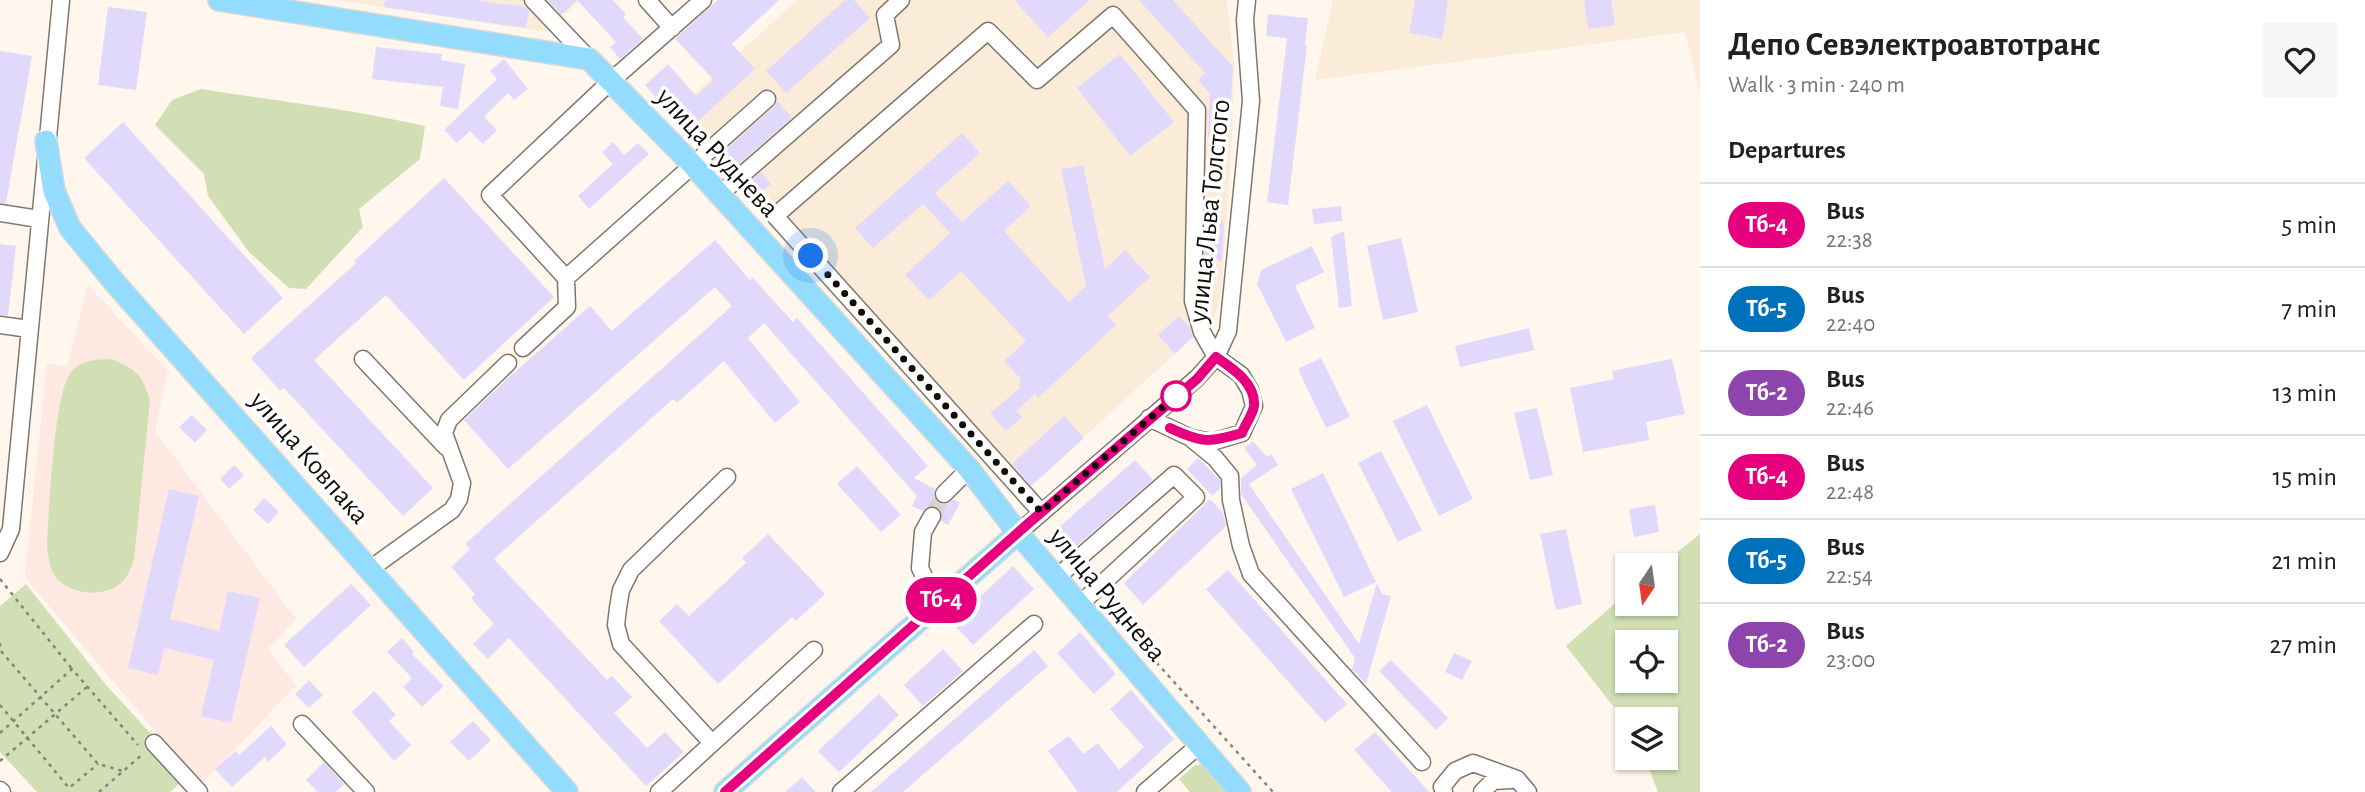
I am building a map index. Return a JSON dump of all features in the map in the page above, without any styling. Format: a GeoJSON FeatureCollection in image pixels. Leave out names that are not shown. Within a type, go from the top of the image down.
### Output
{"type":"FeatureCollection","features":[{"type":"Feature","properties":{"kind":"main road"},"geometry":{"type":"LineString","coordinates":[[219,0],[589,59]]}},
{"type":"Feature","properties":{"kind":"main road","name":"улица Руднева"},"geometry":{"type":"LineString","coordinates":[[589,59],[692,164],[969,469],[1018,533],[1240,792]]}},
{"type":"Feature","properties":{"kind":"main road","name":"улица Ковпака"},"geometry":{"type":"LineString","coordinates":[[46,141],[54,191],[70,228],[115,283],[567,792]]}},
{"type":"Feature","properties":{"kind":"main road","name":"улица Льва Толстого"},"geometry":{"type":"LineString","coordinates":[[725,792],[1018,533]]}},
{"type":"Feature","properties":{"kind":"street"},"geometry":{"type":"LineString","coordinates":[[0,553],[11,529],[61,0]]}},
{"type":"Feature","properties":{"kind":"street"},"geometry":{"type":"LineString","coordinates":[[533,0],[589,59]]}},
{"type":"Feature","properties":{"kind":"street"},"geometry":{"type":"LineString","coordinates":[[647,0],[672,28]]}},
{"type":"Feature","properties":{"kind":"street"},"geometry":{"type":"LineString","coordinates":[[523,348],[567,307],[566,278],[489,195],[703,0]]}},
{"type":"Feature","properties":{"kind":"street"},"geometry":{"type":"LineString","coordinates":[[719,195],[891,45],[885,15],[901,0]]}},
{"type":"Feature","properties":{"kind":"street","name":"улица Льва Толстого"},"geometry":{"type":"LineString","coordinates":[[1018,533],[1197,379],[1216,357],[1228,331],[1251,101],[1245,20],[1247,0]]}},
{"type":"Feature","properties":{"kind":"street"},"geometry":{"type":"LineString","coordinates":[[1041,512],[775,216],[988,32],[1037,80],[1113,15],[1197,110],[1194,301],[1202,332],[1216,357],[1241,375],[1250,390],[1254,406],[1242,433],[1212,442],[1191,438]]}},
{"type":"Feature","properties":{"kind":"street"},"geometry":{"type":"LineString","coordinates":[[566,278],[767,99]]}},
{"type":"Feature","properties":{"kind":"street"},"geometry":{"type":"LineString","coordinates":[[0,213],[39,219]]}},
{"type":"Feature","properties":{"kind":"street"},"geometry":{"type":"LineString","coordinates":[[0,325],[29,329]]}},
{"type":"Feature","properties":{"kind":"street"},"geometry":{"type":"LineString","coordinates":[[363,359],[448,449],[462,483],[459,499],[452,510],[370,569]]}},
{"type":"Feature","properties":{"kind":"street"},"geometry":{"type":"LineString","coordinates":[[448,449],[444,433],[449,420],[508,363]]}},
{"type":"Feature","properties":{"kind":"street"},"geometry":{"type":"LineString","coordinates":[[1149,418],[1191,438],[1215,458],[1230,476],[1231,500],[1241,546],[1251,574],[1422,762]]}},
{"type":"Feature","properties":{"kind":"street"},"geometry":{"type":"LineString","coordinates":[[944,494],[969,469]]}},
{"type":"Feature","properties":{"kind":"street"},"geometry":{"type":"LineString","coordinates":[[1056,578],[1174,475],[1196,497],[1079,605]]}},
{"type":"Feature","properties":{"kind":"street"},"geometry":{"type":"LineString","coordinates":[[712,743],[621,644],[616,625],[621,590],[631,570],[727,477]]}},
{"type":"Feature","properties":{"kind":"street"},"geometry":{"type":"LineString","coordinates":[[932,516],[923,532],[920,568],[937,604]]}},
{"type":"Feature","properties":{"kind":"street"},"geometry":{"type":"LineString","coordinates":[[841,792],[1034,624]]}},
{"type":"Feature","properties":{"kind":"street"},"geometry":{"type":"LineString","coordinates":[[659,792],[814,650]]}},
{"type":"Feature","properties":{"kind":"street"},"geometry":{"type":"LineString","coordinates":[[302,724],[366,792]]}},
{"type":"Feature","properties":{"kind":"street"},"geometry":{"type":"LineString","coordinates":[[154,743],[200,792]]}},
{"type":"Feature","properties":{"kind":"street"},"geometry":{"type":"LineString","coordinates":[[1145,792],[1198,746]]}},
{"type":"Feature","properties":{"kind":"street"},"geometry":{"type":"LineString","coordinates":[[1444,792],[1442,787],[1455,771],[1473,763],[1523,786]]}},
{"type":"Feature","properties":{"kind":"street"},"geometry":{"type":"LineString","coordinates":[[1482,792],[1493,780],[1523,786]]}},
{"type":"Feature","properties":{"kind":"path"},"geometry":{"type":"LineString","coordinates":[[0,579],[72,669],[144,752],[99,792]]}},
{"type":"Feature","properties":{"kind":"path"},"geometry":{"type":"LineString","coordinates":[[0,643],[0,650],[98,764],[123,771]]}},
{"type":"Feature","properties":{"kind":"path"},"geometry":{"type":"LineString","coordinates":[[0,733],[72,669]]}},
{"type":"Feature","properties":{"kind":"path"},"geometry":{"type":"LineString","coordinates":[[0,761],[87,687]]}},
{"type":"Feature","properties":{"kind":"path"},"geometry":{"type":"LineString","coordinates":[[0,705],[69,790],[98,764]]}},
{"type":"Feature","properties":{"kind":"shaded area"},"geometry":{"type":"Polygon","coordinates":[[[336,0],[576,0],[578,2],[545,32],[336,0]]]}},
{"type":"Feature","properties":{"kind":"shaded area"},"geometry":{"type":"Polygon","coordinates":[[[797,0],[1227,0],[1234,64],[1232,137],[1221,295],[1211,328],[1196,334],[1031,486],[1017,470],[1004,481],[670,116],[797,0]]]}},
{"type":"Feature","properties":{"kind":"shaded area"},"geometry":{"type":"Polygon","coordinates":[[[1333,0],[1700,0],[1700,94],[1685,32],[1315,80],[1333,0]]]}},
{"type":"Feature","properties":{"kind":"shaded area"},"geometry":{"type":"Polygon","coordinates":[[[88,285],[168,371],[155,431],[296,619],[268,649],[296,686],[201,784],[25,578],[47,363],[67,367],[88,285]]]}},
{"type":"Feature","properties":{"kind":"green space"},"geometry":{"type":"Polygon","coordinates":[[[201,89],[425,126],[420,159],[359,209],[363,227],[306,289],[289,288],[249,252],[208,196],[204,174],[155,125],[172,100],[201,89]]]}},
{"type":"Feature","properties":{"kind":"green space"},"geometry":{"type":"Polygon","coordinates":[[[111,359],[137,374],[150,400],[134,560],[126,578],[117,586],[91,593],[65,585],[55,577],[51,568],[47,544],[51,481],[56,427],[65,384],[71,372],[80,365],[111,359]]]}},
{"type":"Feature","properties":{"kind":"green space"},"geometry":{"type":"Polygon","coordinates":[[[1700,534],[1700,792],[1658,792],[1650,770],[1678,770],[1678,707],[1615,709],[1566,646],[1615,603],[1615,616],[1678,616],[1676,553],[1700,534]]]}},
{"type":"Feature","properties":{"kind":"green space"},"geometry":{"type":"Polygon","coordinates":[[[26,584],[107,686],[189,775],[170,792],[37,792],[0,752],[0,606],[26,584]]]}},
{"type":"Feature","properties":{"kind":"green space"},"geometry":{"type":"Polygon","coordinates":[[[1204,764],[1234,792],[1190,792],[1179,779],[1195,765],[1204,764]]]}},
{"type":"Feature","properties":{"kind":"building"},"geometry":{"type":"Polygon","coordinates":[[[385,0],[475,0],[525,7],[529,11],[526,28],[384,7],[385,0]]]}},
{"type":"Feature","properties":{"kind":"building"},"geometry":{"type":"Polygon","coordinates":[[[547,0],[577,0],[561,15],[547,0]]]}},
{"type":"Feature","properties":{"kind":"building"},"geometry":{"type":"Polygon","coordinates":[[[577,0],[613,0],[626,14],[623,17],[643,39],[620,59],[610,47],[616,42],[577,0]]]}},
{"type":"Feature","properties":{"kind":"building"},"geometry":{"type":"Polygon","coordinates":[[[718,0],[779,0],[732,44],[755,69],[696,123],[707,136],[697,145],[645,85],[668,64],[696,96],[714,80],[675,39],[718,0]]]}},
{"type":"Feature","properties":{"kind":"building"},"geometry":{"type":"Polygon","coordinates":[[[845,0],[854,0],[870,18],[786,93],[766,71],[845,0]]]}},
{"type":"Feature","properties":{"kind":"building"},"geometry":{"type":"Polygon","coordinates":[[[1014,0],[1090,0],[1048,37],[1014,0]]]}},
{"type":"Feature","properties":{"kind":"building"},"geometry":{"type":"Polygon","coordinates":[[[1139,0],[1173,0],[1233,67],[1229,138],[1208,137],[1210,94],[1198,80],[1205,73],[1139,0]]]}},
{"type":"Feature","properties":{"kind":"building"},"geometry":{"type":"Polygon","coordinates":[[[1415,0],[1448,0],[1442,39],[1409,33],[1415,0]]]}},
{"type":"Feature","properties":{"kind":"building"},"geometry":{"type":"Polygon","coordinates":[[[1584,0],[1611,0],[1615,25],[1588,29],[1584,0]]]}},
{"type":"Feature","properties":{"kind":"building"},"geometry":{"type":"Polygon","coordinates":[[[108,7],[147,12],[136,90],[98,85],[108,7]]]}},
{"type":"Feature","properties":{"kind":"building"},"geometry":{"type":"Polygon","coordinates":[[[1268,14],[1308,18],[1288,205],[1267,202],[1287,38],[1266,36],[1268,14]]]}},
{"type":"Feature","properties":{"kind":"building"},"geometry":{"type":"Polygon","coordinates":[[[376,47],[442,54],[441,60],[465,64],[458,109],[440,106],[443,87],[372,79],[376,47]]]}},
{"type":"Feature","properties":{"kind":"building"},"geometry":{"type":"Polygon","coordinates":[[[0,51],[32,56],[6,203],[0,203],[0,51]]]}},
{"type":"Feature","properties":{"kind":"building"},"geometry":{"type":"Polygon","coordinates":[[[1120,54],[1174,122],[1130,156],[1077,88],[1120,54]]]}},
{"type":"Feature","properties":{"kind":"building"},"geometry":{"type":"Polygon","coordinates":[[[504,59],[528,89],[514,100],[508,93],[484,117],[497,130],[483,144],[470,131],[457,143],[444,130],[497,79],[490,71],[504,59]]]}},
{"type":"Feature","properties":{"kind":"building"},"geometry":{"type":"Polygon","coordinates":[[[777,101],[792,118],[727,174],[714,160],[774,107],[777,101]]]}},
{"type":"Feature","properties":{"kind":"building"},"geometry":{"type":"Polygon","coordinates":[[[123,122],[283,298],[244,334],[84,158],[123,122]]]}},
{"type":"Feature","properties":{"kind":"building"},"geometry":{"type":"Polygon","coordinates":[[[962,133],[980,153],[935,193],[962,222],[1008,181],[1031,206],[1004,231],[1069,302],[1086,286],[1061,169],[1083,165],[1105,269],[1125,250],[1150,277],[1108,316],[1116,325],[1038,398],[1035,394],[1016,411],[1022,417],[1006,431],[990,413],[1020,388],[1020,378],[1004,361],[1026,341],[961,271],[929,300],[905,275],[950,233],[923,204],[873,248],[855,228],[962,133]]]}},
{"type":"Feature","properties":{"kind":"building"},"geometry":{"type":"Polygon","coordinates":[[[613,142],[624,155],[638,143],[649,154],[589,209],[578,196],[613,164],[602,152],[613,142]]]}},
{"type":"Feature","properties":{"kind":"building"},"geometry":{"type":"Polygon","coordinates":[[[761,172],[771,184],[750,200],[741,190],[761,172]]]}},
{"type":"Feature","properties":{"kind":"building"},"geometry":{"type":"Polygon","coordinates":[[[444,178],[554,297],[464,380],[386,295],[314,360],[433,488],[403,516],[284,388],[280,391],[251,358],[356,263],[354,261],[444,178]]]}},
{"type":"Feature","properties":{"kind":"building"},"geometry":{"type":"Polygon","coordinates":[[[1341,206],[1342,221],[1314,224],[1312,209],[1341,206]]]}},
{"type":"Feature","properties":{"kind":"building"},"geometry":{"type":"Polygon","coordinates":[[[1205,221],[1224,222],[1222,261],[1204,260],[1205,221]]]}},
{"type":"Feature","properties":{"kind":"building"},"geometry":{"type":"Polygon","coordinates":[[[1344,231],[1352,306],[1339,308],[1331,237],[1344,231]]]}},
{"type":"Feature","properties":{"kind":"building"},"geometry":{"type":"Polygon","coordinates":[[[1401,238],[1418,312],[1383,320],[1367,246],[1401,238]]]}},
{"type":"Feature","properties":{"kind":"building"},"geometry":{"type":"Polygon","coordinates":[[[715,240],[750,280],[753,278],[793,322],[797,318],[928,466],[914,478],[935,489],[934,497],[941,504],[947,504],[954,499],[960,503],[948,525],[941,521],[941,511],[937,507],[927,507],[923,511],[912,506],[917,496],[764,323],[748,338],[800,402],[775,423],[724,361],[677,403],[673,399],[494,559],[607,680],[612,676],[632,697],[614,713],[647,748],[665,732],[684,752],[646,786],[509,638],[488,659],[473,644],[494,624],[471,598],[475,594],[451,567],[470,549],[465,544],[732,306],[715,287],[508,469],[464,420],[590,306],[612,331],[715,240]]]}},
{"type":"Feature","properties":{"kind":"building"},"geometry":{"type":"Polygon","coordinates":[[[0,244],[16,246],[8,316],[0,315],[0,244]]]}},
{"type":"Feature","properties":{"kind":"building"},"geometry":{"type":"Polygon","coordinates":[[[1312,246],[1324,272],[1295,286],[1315,328],[1286,342],[1257,284],[1261,270],[1312,246]]]}},
{"type":"Feature","properties":{"kind":"building"},"geometry":{"type":"Polygon","coordinates":[[[1179,316],[1190,327],[1193,337],[1175,354],[1158,335],[1179,316]]]}},
{"type":"Feature","properties":{"kind":"building"},"geometry":{"type":"Polygon","coordinates":[[[1529,328],[1534,350],[1460,367],[1455,346],[1529,328]]]}},
{"type":"Feature","properties":{"kind":"building"},"geometry":{"type":"Polygon","coordinates":[[[1321,358],[1350,417],[1326,428],[1298,369],[1321,358]]]}},
{"type":"Feature","properties":{"kind":"building"},"geometry":{"type":"Polygon","coordinates":[[[1672,359],[1685,414],[1646,422],[1649,440],[1583,452],[1570,388],[1614,379],[1612,371],[1672,359]]]}},
{"type":"Feature","properties":{"kind":"building"},"geometry":{"type":"Polygon","coordinates":[[[1427,405],[1473,499],[1439,516],[1393,421],[1427,405]]]}},
{"type":"Feature","properties":{"kind":"building"},"geometry":{"type":"Polygon","coordinates":[[[1537,408],[1553,475],[1530,480],[1514,413],[1537,408]]]}},
{"type":"Feature","properties":{"kind":"building"},"geometry":{"type":"Polygon","coordinates":[[[192,415],[207,430],[195,443],[179,427],[192,415]]]}},
{"type":"Feature","properties":{"kind":"building"},"geometry":{"type":"Polygon","coordinates":[[[1064,416],[1084,438],[1031,486],[1012,464],[1064,416]]]}},
{"type":"Feature","properties":{"kind":"building"},"geometry":{"type":"Polygon","coordinates":[[[1253,441],[1267,457],[1271,454],[1278,465],[1249,484],[1359,644],[1377,583],[1382,594],[1391,596],[1366,684],[1352,669],[1355,658],[1241,494],[1241,478],[1257,465],[1244,448],[1253,441]]]}},
{"type":"Feature","properties":{"kind":"building"},"geometry":{"type":"Polygon","coordinates":[[[1381,451],[1422,530],[1398,542],[1358,463],[1381,451]]]}},
{"type":"Feature","properties":{"kind":"building"},"geometry":{"type":"Polygon","coordinates":[[[1198,458],[1220,480],[1220,489],[1212,496],[1187,469],[1198,458]]]}},
{"type":"Feature","properties":{"kind":"building"},"geometry":{"type":"Polygon","coordinates":[[[1135,460],[1153,480],[1065,556],[1048,537],[1135,460]]]}},
{"type":"Feature","properties":{"kind":"building"},"geometry":{"type":"Polygon","coordinates":[[[234,465],[244,475],[229,489],[220,479],[234,465]]]}},
{"type":"Feature","properties":{"kind":"building"},"geometry":{"type":"Polygon","coordinates":[[[857,466],[901,515],[881,532],[837,484],[857,466]]]}},
{"type":"Feature","properties":{"kind":"building"},"geometry":{"type":"Polygon","coordinates":[[[1323,473],[1376,582],[1344,597],[1291,489],[1323,473]]]}},
{"type":"Feature","properties":{"kind":"building"},"geometry":{"type":"Polygon","coordinates":[[[169,489],[199,496],[170,619],[219,631],[228,591],[260,598],[231,723],[201,716],[214,660],[164,648],[158,675],[128,668],[169,489]]]}},
{"type":"Feature","properties":{"kind":"building"},"geometry":{"type":"Polygon","coordinates":[[[264,498],[279,512],[268,524],[253,510],[264,498]]]}},
{"type":"Feature","properties":{"kind":"building"},"geometry":{"type":"Polygon","coordinates":[[[1210,499],[1223,513],[1226,526],[1143,605],[1124,583],[1210,499]]]}},
{"type":"Feature","properties":{"kind":"building"},"geometry":{"type":"Polygon","coordinates":[[[1655,505],[1659,532],[1634,537],[1629,509],[1655,505]]]}},
{"type":"Feature","properties":{"kind":"building"},"geometry":{"type":"Polygon","coordinates":[[[1566,529],[1582,604],[1556,610],[1540,534],[1566,529]]]}},
{"type":"Feature","properties":{"kind":"building"},"geometry":{"type":"Polygon","coordinates":[[[768,534],[825,594],[796,621],[792,617],[718,684],[659,621],[677,604],[689,616],[746,563],[742,558],[768,534]]]}},
{"type":"Feature","properties":{"kind":"building"},"geometry":{"type":"Polygon","coordinates":[[[1013,566],[1034,589],[973,645],[952,623],[1013,566]]]}},
{"type":"Feature","properties":{"kind":"building"},"geometry":{"type":"Polygon","coordinates":[[[1228,570],[1347,704],[1325,723],[1206,589],[1228,570]]]}},
{"type":"Feature","properties":{"kind":"building"},"geometry":{"type":"Polygon","coordinates":[[[351,584],[371,605],[304,667],[284,645],[351,584]]]}},
{"type":"Feature","properties":{"kind":"building"},"geometry":{"type":"Polygon","coordinates":[[[1080,632],[1116,674],[1094,694],[1057,653],[1080,632]]]}},
{"type":"Feature","properties":{"kind":"building"},"geometry":{"type":"Polygon","coordinates":[[[402,638],[414,652],[412,654],[444,686],[422,707],[403,687],[412,678],[387,652],[402,638]]]}},
{"type":"Feature","properties":{"kind":"building"},"geometry":{"type":"Polygon","coordinates":[[[943,649],[963,671],[923,706],[904,685],[943,649]]]}},
{"type":"Feature","properties":{"kind":"building"},"geometry":{"type":"Polygon","coordinates":[[[1034,650],[1048,666],[903,792],[871,792],[1034,650]]]}},
{"type":"Feature","properties":{"kind":"building"},"geometry":{"type":"Polygon","coordinates":[[[1454,653],[1472,661],[1462,680],[1445,672],[1454,653]]]}},
{"type":"Feature","properties":{"kind":"building"},"geometry":{"type":"Polygon","coordinates":[[[1391,660],[1448,718],[1436,730],[1379,671],[1391,660]]]}},
{"type":"Feature","properties":{"kind":"building"},"geometry":{"type":"Polygon","coordinates":[[[309,680],[323,695],[309,708],[295,694],[309,680]]]}},
{"type":"Feature","properties":{"kind":"building"},"geometry":{"type":"Polygon","coordinates":[[[1131,690],[1174,739],[1117,792],[1078,792],[1048,751],[1069,736],[1083,754],[1098,743],[1119,770],[1144,747],[1110,709],[1131,690]]]}},
{"type":"Feature","properties":{"kind":"building"},"geometry":{"type":"Polygon","coordinates":[[[374,691],[396,715],[389,721],[411,745],[394,761],[352,712],[374,691]]]}},
{"type":"Feature","properties":{"kind":"building"},"geometry":{"type":"Polygon","coordinates":[[[879,694],[899,715],[839,772],[818,751],[879,694]]]}},
{"type":"Feature","properties":{"kind":"building"},"geometry":{"type":"Polygon","coordinates":[[[473,721],[491,740],[469,761],[450,742],[473,721]]]}},
{"type":"Feature","properties":{"kind":"building"},"geometry":{"type":"Polygon","coordinates":[[[271,726],[287,744],[268,762],[265,757],[232,787],[215,769],[236,751],[239,755],[271,726]]]}},
{"type":"Feature","properties":{"kind":"building"},"geometry":{"type":"Polygon","coordinates":[[[1375,732],[1429,792],[1392,792],[1354,750],[1375,732]]]}},
{"type":"Feature","properties":{"kind":"building"},"geometry":{"type":"Polygon","coordinates":[[[324,762],[344,784],[336,792],[318,792],[306,780],[324,762]]]}},
{"type":"Feature","properties":{"kind":"building"},"geometry":{"type":"Polygon","coordinates":[[[802,777],[816,792],[785,792],[802,777]]]}},
{"type":"Feature","properties":{"kind":"tunnel"},"geometry":{"type":"LineString","coordinates":[[932,516],[944,494]]}},
{"type":"Feature","properties":{"kind":"bus line","name":"Тб-4"},"geometry":{"type":"LineString","coordinates":[[725,792],[1030,522],[1197,379],[1216,357],[1241,375],[1250,390],[1254,406],[1242,433],[1212,442],[1191,438],[1170,428]]}},
{"type":"Feature","properties":{"kind":"route"},"geometry":{"type":"LineString","coordinates":[[811,256],[1041,512],[1176,396]]}}]}
